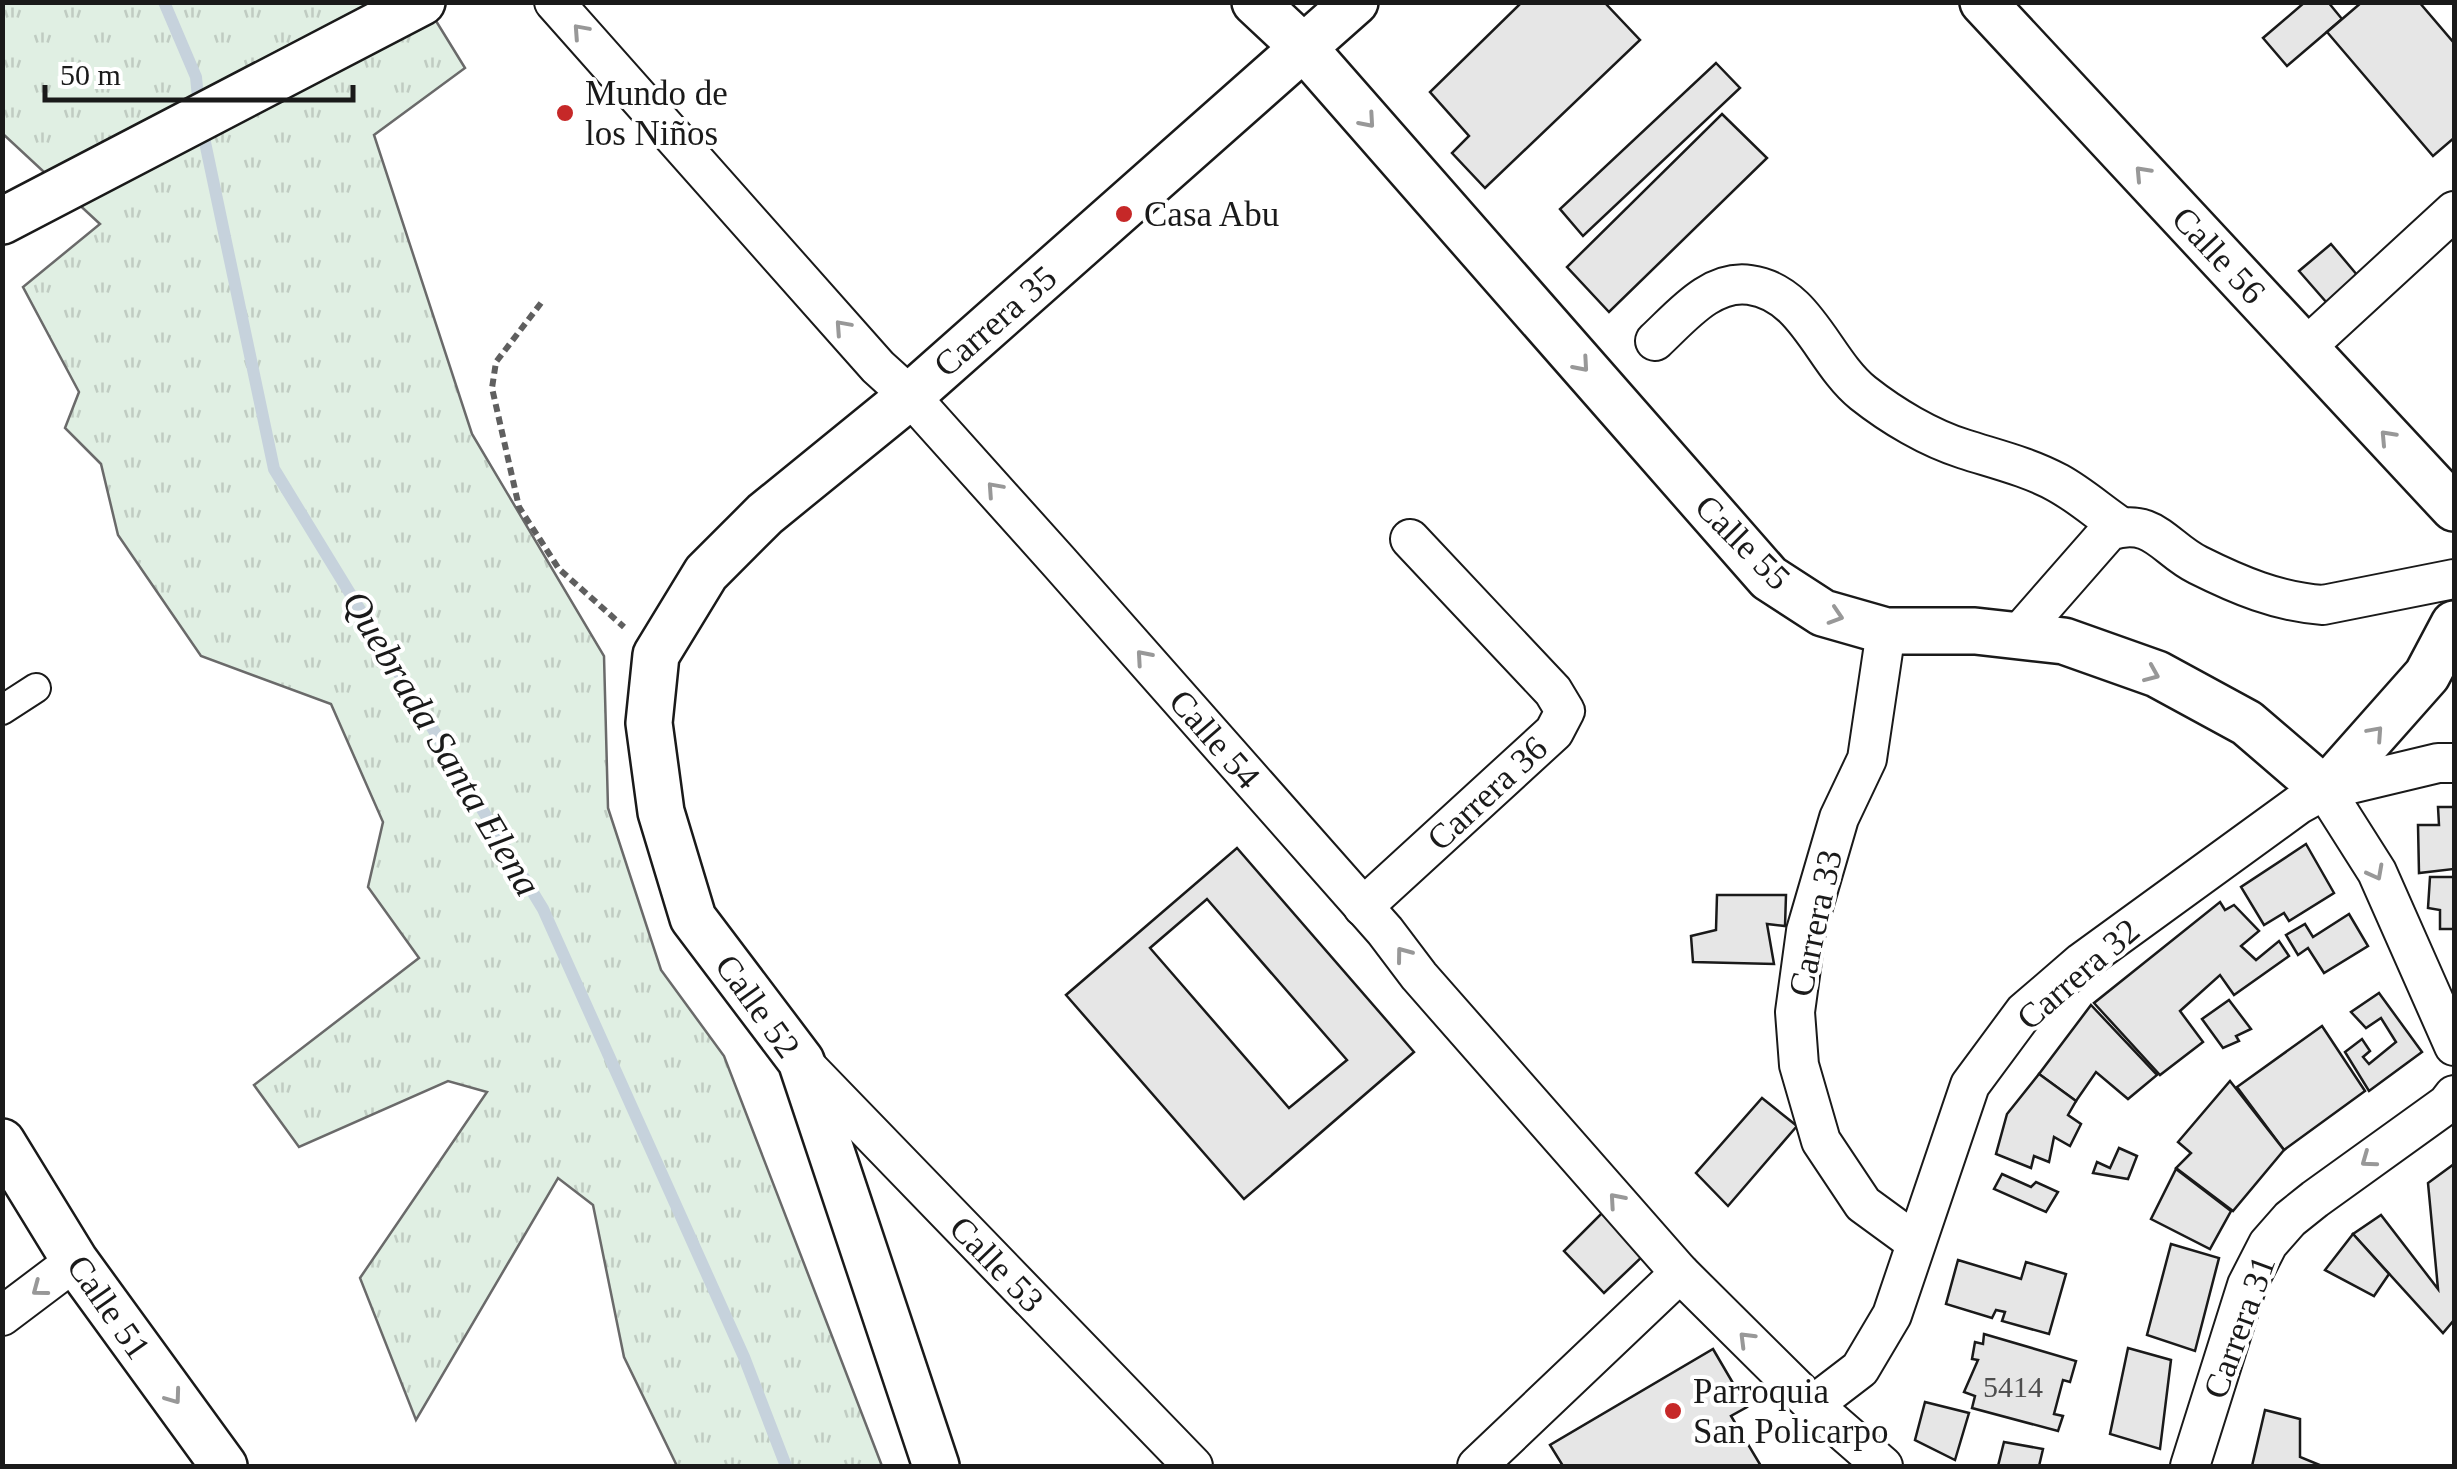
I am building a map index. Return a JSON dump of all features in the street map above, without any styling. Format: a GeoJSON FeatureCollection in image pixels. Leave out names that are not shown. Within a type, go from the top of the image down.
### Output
{"type":"FeatureCollection","features":[{"type":"Feature","properties":{"kind":"street"},"geometry":{"type":"LineString","coordinates":[[2,221],[422,2]]}},
{"type":"Feature","properties":{"kind":"street","name":"Calle 54"},"geometry":{"type":"LineString","coordinates":[[554,2],[1363,907],[1680,1273],[1813,1405],[1883,1466]]}},
{"type":"Feature","properties":{"kind":"street","name":"Calle 55"},"geometry":{"type":"LineString","coordinates":[[1255,2],[1304,48],[1769,578],[1824,613],[1886,630],[1975,632],[2064,642],[2156,674],[2246,724],[2325,790]]}},
{"type":"Feature","properties":{"kind":"street","name":"Carrera 35"},"geometry":{"type":"LineString","coordinates":[[656,656],[706,573],[765,514],[910,396],[1355,2]]}},
{"type":"Feature","properties":{"kind":"street","name":"Calle 56"},"geometry":{"type":"LineString","coordinates":[[1984,2],[2454,508]]}},
{"type":"Feature","properties":{"kind":"street"},"geometry":{"type":"LineString","coordinates":[[2305,348],[2454,212]]}},
{"type":"Feature","properties":{"kind":"street"},"geometry":{"type":"LineString","coordinates":[[1654,341],[1706,295],[1729,284],[1772,290],[1794,308],[1861,392],[1909,424],[1960,448],[2058,482],[2121,527]]}},
{"type":"Feature","properties":{"kind":"street"},"geometry":{"type":"LineString","coordinates":[[2017,636],[2108,531],[2121,527],[2140,528],[2163,538],[2193,563],[2265,595],[2301,603],[2323,605],[2454,579]]}},
{"type":"Feature","properties":{"kind":"street","name":"Carrera 36"},"geometry":{"type":"LineString","coordinates":[[1363,907],[1554,732],[1565,711],[1553,691],[1410,539]]}},
{"type":"Feature","properties":{"kind":"street","name":"Carrera 32"},"geometry":{"type":"LineString","coordinates":[[1813,1405],[1860,1370],[1892,1315],[1970,1084],[2024,1012],[2097,951],[2282,815],[2325,790],[2427,675],[2454,624]]}},
{"type":"Feature","properties":{"kind":"street","name":"Carrera 33"},"geometry":{"type":"LineString","coordinates":[[1886,630],[1867,760],[1839,818],[1806,931],[1795,1012],[1799,1065],[1821,1141],[1862,1204],[1915,1242]]}},
{"type":"Feature","properties":{"kind":"street","name":"Calle 52"},"geometry":{"type":"LineString","coordinates":[[656,656],[649,723],[662,812],[693,918],[801,1061],[936,1466]]}},
{"type":"Feature","properties":{"kind":"street"},"geometry":{"type":"LineString","coordinates":[[2,710],[36,688]]}},
{"type":"Feature","properties":{"kind":"street"},"geometry":{"type":"LineString","coordinates":[[2454,763],[2325,790],[2377,872],[2454,1046]]}},
{"type":"Feature","properties":{"kind":"street","name":"Calle 53"},"geometry":{"type":"LineString","coordinates":[[801,1061],[1193,1466]]}},
{"type":"Feature","properties":{"kind":"street","name":"Carrera 31"},"geometry":{"type":"LineString","coordinates":[[2190,1466],[2247,1285],[2268,1244],[2315,1199],[2452,1102]]}},
{"type":"Feature","properties":{"kind":"street","name":"Calle 51"},"geometry":{"type":"LineString","coordinates":[[2,1142],[75,1261],[224,1466]]}},
{"type":"Feature","properties":{"kind":"street"},"geometry":{"type":"LineString","coordinates":[[2,1316],[75,1261]]}},
{"type":"Feature","properties":{"kind":"street"},"geometry":{"type":"LineString","coordinates":[[1478,1466],[1680,1273]]}},
{"type":"Feature","properties":{"kind":"path"},"geometry":{"type":"LineString","coordinates":[[541,303],[496,362],[492,388],[519,507],[558,570],[656,656]]}},
{"type":"Feature","properties":{"kind":"green space"},"geometry":{"type":"Polygon","coordinates":[[[2,3],[425,3],[465,68],[374,135],[472,434],[604,656],[608,808],[661,970],[724,1056],[882,1466],[677,1466],[624,1357],[593,1205],[558,1178],[416,1420],[360,1278],[487,1092],[448,1081],[299,1147],[254,1085],[419,958],[368,887],[383,822],[331,704],[201,656],[118,535],[101,464],[65,428],[79,392],[23,287],[100,224],[3,134],[2,3]]]}},
{"type":"Feature","properties":{"kind":"building"},"geometry":{"type":"Polygon","coordinates":[[[1522,2],[1604,2],[1640,40],[1485,188],[1452,153],[1469,136],[1430,92],[1522,2]]]}},
{"type":"Feature","properties":{"kind":"building"},"geometry":{"type":"Polygon","coordinates":[[[2305,2],[2328,2],[2342,19],[2287,66],[2263,38],[2305,2]]]}},
{"type":"Feature","properties":{"kind":"building"},"geometry":{"type":"Polygon","coordinates":[[[2362,2],[2419,2],[2454,43],[2454,138],[2433,156],[2327,32],[2362,2]]]}},
{"type":"Feature","properties":{"kind":"building"},"geometry":{"type":"Polygon","coordinates":[[[1716,63],[1740,88],[1583,236],[1560,209],[1716,63]]]}},
{"type":"Feature","properties":{"kind":"building"},"geometry":{"type":"Polygon","coordinates":[[[1722,114],[1767,158],[1609,312],[1567,267],[1722,114]]]}},
{"type":"Feature","properties":{"kind":"building"},"geometry":{"type":"Polygon","coordinates":[[[2331,244],[2358,276],[2327,303],[2299,271],[2331,244]]]}},
{"type":"Feature","properties":{"kind":"building"},"geometry":{"type":"Polygon","coordinates":[[[2438,807],[2454,807],[2454,869],[2419,873],[2418,825],[2439,825],[2438,807]]]}},
{"type":"Feature","properties":{"kind":"building"},"geometry":{"type":"Polygon","coordinates":[[[2306,844],[2334,893],[2289,921],[2284,913],[2264,925],[2241,887],[2306,844]]]}},
{"type":"Feature","properties":{"kind":"building"},"geometry":{"type":"Polygon","coordinates":[[[1237,848],[1414,1052],[1244,1199],[1066,995],[1237,848]],[[1207,899],[1150,948],[1289,1108],[1347,1060],[1207,899]]]}},
{"type":"Feature","properties":{"kind":"building"},"geometry":{"type":"Polygon","coordinates":[[[2430,877],[2454,877],[2454,929],[2440,929],[2440,910],[2428,908],[2430,877]]]}},
{"type":"Feature","properties":{"kind":"building"},"geometry":{"type":"Polygon","coordinates":[[[1717,895],[1786,895],[1785,926],[1767,924],[1774,964],[1693,962],[1691,936],[1716,930],[1717,895]]]}},
{"type":"Feature","properties":{"kind":"building"},"geometry":{"type":"Polygon","coordinates":[[[2220,902],[2225,910],[2234,905],[2259,931],[2241,946],[2256,960],[2279,941],[2289,956],[2234,995],[2220,975],[2180,1011],[2203,1042],[2160,1075],[2094,1003],[2220,902]]]}},
{"type":"Feature","properties":{"kind":"building"},"geometry":{"type":"Polygon","coordinates":[[[2349,914],[2368,946],[2324,973],[2308,948],[2298,955],[2286,935],[2305,924],[2313,937],[2349,914]]]}},
{"type":"Feature","properties":{"kind":"building"},"geometry":{"type":"Polygon","coordinates":[[[2379,993],[2422,1052],[2369,1091],[2345,1052],[2362,1039],[2370,1051],[2363,1057],[2369,1064],[2396,1042],[2381,1018],[2366,1028],[2351,1012],[2379,993]]]}},
{"type":"Feature","properties":{"kind":"building"},"geometry":{"type":"Polygon","coordinates":[[[2229,1000],[2251,1029],[2236,1036],[2239,1041],[2223,1048],[2202,1019],[2229,1000]]]}},
{"type":"Feature","properties":{"kind":"building"},"geometry":{"type":"Polygon","coordinates":[[[2091,1005],[2157,1075],[2128,1099],[2096,1072],[2076,1101],[2039,1074],[2091,1005]]]}},
{"type":"Feature","properties":{"kind":"building"},"geometry":{"type":"Polygon","coordinates":[[[2322,1026],[2365,1091],[2284,1150],[2237,1087],[2322,1026]]]}},
{"type":"Feature","properties":{"kind":"building"},"geometry":{"type":"Polygon","coordinates":[[[2039,1074],[2076,1101],[2068,1115],[2081,1124],[2070,1146],[2054,1137],[2049,1162],[2034,1156],[2031,1168],[1996,1154],[2007,1114],[2039,1074]]]}},
{"type":"Feature","properties":{"kind":"building"},"geometry":{"type":"Polygon","coordinates":[[[2230,1081],[2284,1150],[2233,1211],[2176,1168],[2191,1153],[2178,1142],[2230,1081]]]}},
{"type":"Feature","properties":{"kind":"building"},"geometry":{"type":"Polygon","coordinates":[[[1762,1098],[1797,1126],[1728,1206],[1696,1173],[1762,1098]]]}},
{"type":"Feature","properties":{"kind":"building"},"geometry":{"type":"Polygon","coordinates":[[[2119,1148],[2137,1156],[2128,1179],[2093,1173],[2097,1162],[2110,1168],[2119,1148]]]}},
{"type":"Feature","properties":{"kind":"building"},"geometry":{"type":"Polygon","coordinates":[[[2454,1164],[2454,1320],[2443,1333],[2353,1234],[2381,1215],[2438,1289],[2428,1183],[2454,1164]]]}},
{"type":"Feature","properties":{"kind":"building"},"geometry":{"type":"Polygon","coordinates":[[[2176,1169],[2231,1211],[2210,1249],[2151,1219],[2176,1169]]]}},
{"type":"Feature","properties":{"kind":"building"},"geometry":{"type":"Polygon","coordinates":[[[2002,1174],[2031,1187],[2036,1182],[2058,1192],[2046,1212],[1994,1189],[2002,1174]]]}},
{"type":"Feature","properties":{"kind":"building"},"geometry":{"type":"Polygon","coordinates":[[[1604,1211],[1645,1254],[1604,1293],[1564,1251],[1604,1211]]]}},
{"type":"Feature","properties":{"kind":"building"},"geometry":{"type":"Polygon","coordinates":[[[2353,1234],[2389,1274],[2374,1296],[2325,1270],[2353,1234]]]}},
{"type":"Feature","properties":{"kind":"building"},"geometry":{"type":"Polygon","coordinates":[[[2171,1244],[2219,1258],[2195,1351],[2147,1335],[2171,1244]]]}},
{"type":"Feature","properties":{"kind":"building"},"geometry":{"type":"Polygon","coordinates":[[[1958,1260],[2021,1279],[2026,1262],[2066,1274],[2049,1334],[2002,1321],[2005,1312],[1996,1310],[1992,1318],[1946,1304],[1958,1260]]]}},
{"type":"Feature","properties":{"kind":"building"},"geometry":{"type":"Polygon","coordinates":[[[1984,1334],[2076,1361],[2070,1382],[2063,1380],[2054,1414],[2063,1416],[2058,1431],[1972,1408],[1975,1396],[1964,1392],[1978,1360],[1972,1359],[1975,1342],[1983,1344],[1984,1334]]]}},
{"type":"Feature","properties":{"kind":"building"},"geometry":{"type":"Polygon","coordinates":[[[2128,1348],[2171,1360],[2160,1449],[2110,1434],[2128,1348]]]}},
{"type":"Feature","properties":{"kind":"building","name":"Parroquia San Policarpo"},"geometry":{"type":"Polygon","coordinates":[[[1713,1349],[1747,1407],[1731,1416],[1761,1466],[1563,1466],[1550,1445],[1713,1349]]]}},
{"type":"Feature","properties":{"kind":"building"},"geometry":{"type":"Polygon","coordinates":[[[1925,1402],[1969,1413],[1955,1460],[1915,1440],[1925,1402]]]}},
{"type":"Feature","properties":{"kind":"building"},"geometry":{"type":"Polygon","coordinates":[[[2265,1410],[2300,1419],[2300,1457],[2322,1466],[2252,1466],[2265,1410]]]}},
{"type":"Feature","properties":{"kind":"building"},"geometry":{"type":"Polygon","coordinates":[[[2004,1442],[2043,1449],[2039,1466],[1998,1466],[2004,1442]]]}},
{"type":"Feature","properties":{"kind":"waterway","name":"Quebrada Santa Elena"},"geometry":{"type":"LineString","coordinates":[[164,2],[196,77],[199,108]]}},
{"type":"Feature","properties":{"kind":"waterway","name":"Quebrada Santa Elena"},"geometry":{"type":"LineString","coordinates":[[202,128],[274,469],[543,909],[744,1357],[786,1466]]}},
{"type":"Feature","properties":{"kind":"place","name":"Mundo de los Niños"},"geometry":{"type":"Point","coordinates":[565,113]}},
{"type":"Feature","properties":{"kind":"place","name":"Casa Abu"},"geometry":{"type":"Point","coordinates":[1124,214]}},
{"type":"Feature","properties":{"kind":"place","name":"Parroquia San Policarpo"},"geometry":{"type":"Point","coordinates":[1673,1411]}}]}
